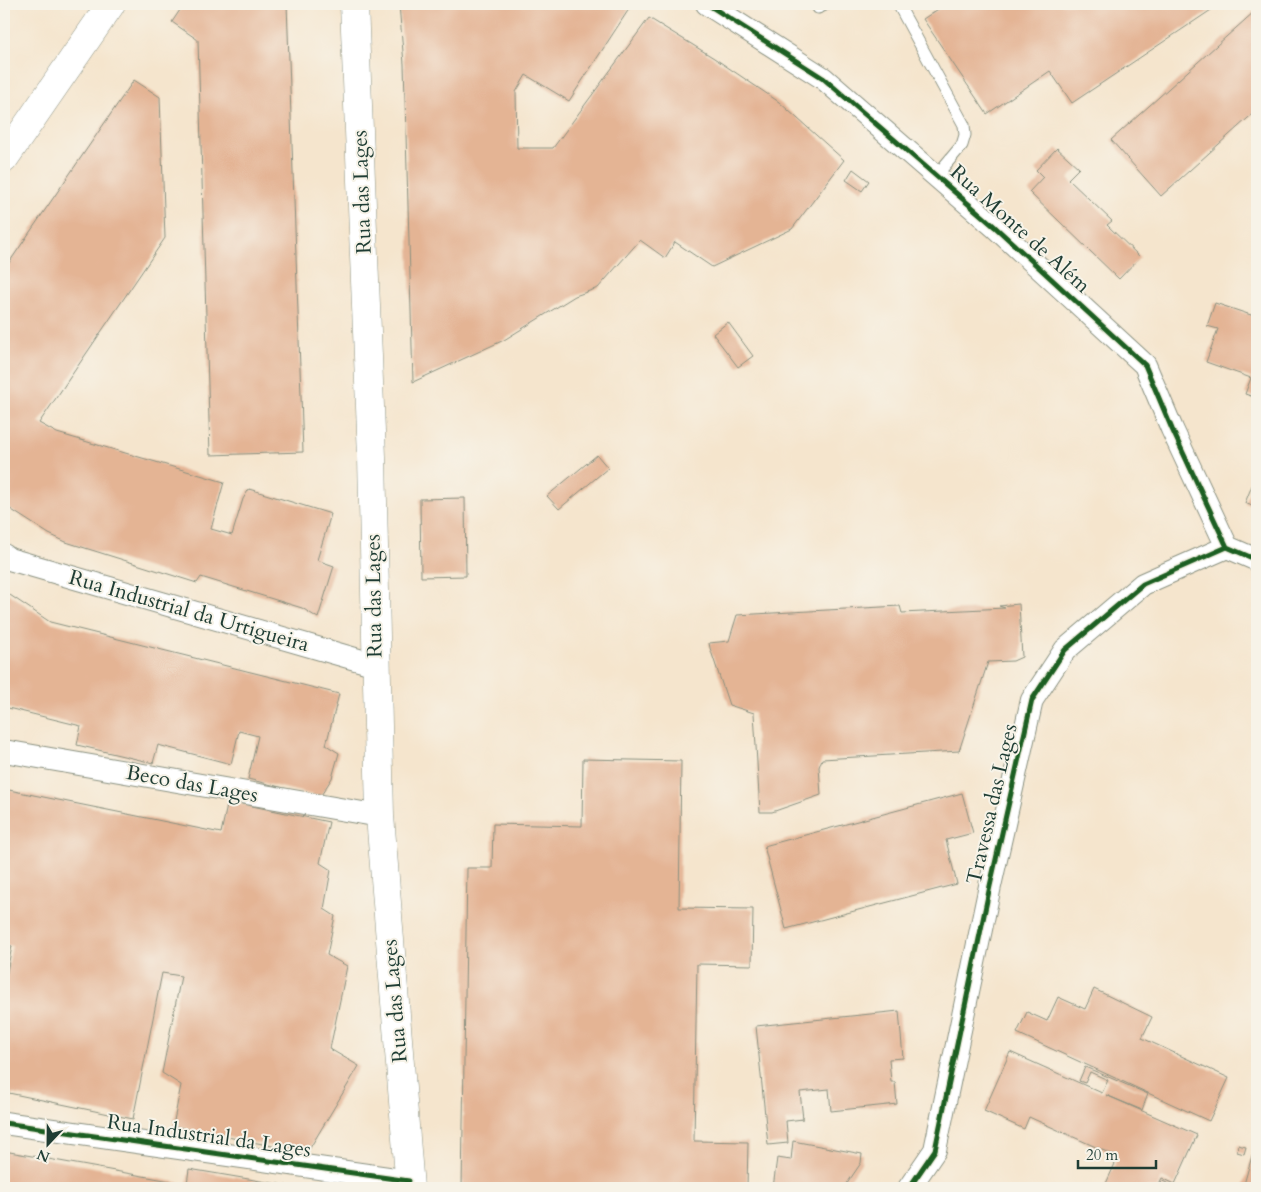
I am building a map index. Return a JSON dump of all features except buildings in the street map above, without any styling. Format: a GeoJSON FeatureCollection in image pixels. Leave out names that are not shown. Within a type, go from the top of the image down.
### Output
{"type":"FeatureCollection","features":[{"type":"Feature","properties":{"kind":"main road"},"geometry":{"type":"LineString","coordinates":[[4,159],[110,4]]}},
{"type":"Feature","properties":{"kind":"main road","name":"Rua das Lages"},"geometry":{"type":"LineString","coordinates":[[354,4],[372,457],[380,816],[409,1185]]}},
{"type":"Feature","properties":{"kind":"street","name":"Rua Monte de Além"},"geometry":{"type":"LineString","coordinates":[[708,4],[823,78],[995,227],[1146,365],[1172,430],[1227,547]]}},
{"type":"Feature","properties":{"kind":"street"},"geometry":{"type":"LineString","coordinates":[[1227,547],[1257,560]]}},
{"type":"Feature","properties":{"kind":"street","name":"Travessa das Lages"},"geometry":{"type":"LineString","coordinates":[[909,1188],[935,1150],[990,886],[1032,700],[1065,650],[1143,584],[1227,547]]}},
{"type":"Feature","properties":{"kind":"street","name":"Rua Industrial da Urtigueira"},"geometry":{"type":"LineString","coordinates":[[4,555],[9,559],[376,665]]}},
{"type":"Feature","properties":{"kind":"street","name":"Beco das Lages"},"geometry":{"type":"LineString","coordinates":[[4,751],[380,816]]}},
{"type":"Feature","properties":{"kind":"street","name":"Rua Industrial da Lages"},"geometry":{"type":"LineString","coordinates":[[4,1123],[409,1185]]}},
{"type":"Feature","properties":{"kind":"lane"},"geometry":{"type":"LineString","coordinates":[[898,4],[964,125],[965,135],[962,145],[936,176]]}},
{"type":"Feature","properties":{"kind":"cycle path"},"geometry":{"type":"LineString","coordinates":[[707,4],[823,78],[995,227],[1145,365],[1172,429],[1227,547]]}},
{"type":"Feature","properties":{"kind":"cycle path"},"geometry":{"type":"LineString","coordinates":[[909,1188],[935,1150],[990,886],[1032,700],[1065,650],[1143,584],[1227,547],[1257,560]]}},
{"type":"Feature","properties":{"kind":"cycle path"},"geometry":{"type":"LineString","coordinates":[[4,1123],[409,1181]]}}]}
